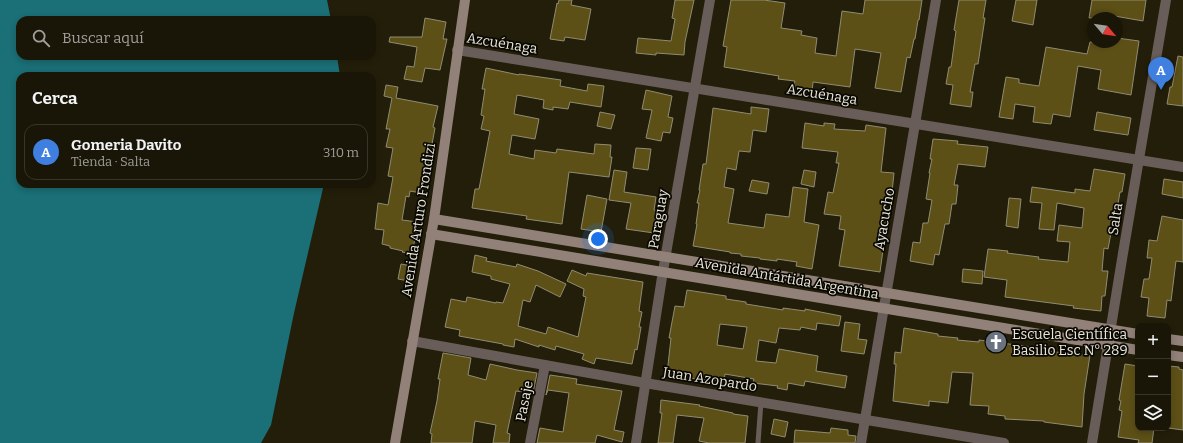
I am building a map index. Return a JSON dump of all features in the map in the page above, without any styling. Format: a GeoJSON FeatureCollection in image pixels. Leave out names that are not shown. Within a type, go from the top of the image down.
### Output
{"type":"FeatureCollection","features":[{"type":"Feature","properties":{"kind":"main road","name":"Avenida Arturo Frondizi"},"geometry":{"type":"LineString","coordinates":[[395,443],[434,219],[465,0]]}},
{"type":"Feature","properties":{"kind":"main road","name":"Avenida Antártida Argentina"},"geometry":{"type":"LineString","coordinates":[[434,219],[1135,334]]}},
{"type":"Feature","properties":{"kind":"main road","name":"Avenida Antártida Argentina"},"geometry":{"type":"LineString","coordinates":[[431,234],[1135,350]]}},
{"type":"Feature","properties":{"kind":"main road"},"geometry":{"type":"LineString","coordinates":[[1171,339],[1183,341]]}},
{"type":"Feature","properties":{"kind":"main road"},"geometry":{"type":"LineString","coordinates":[[1171,355],[1183,357]]}},
{"type":"Feature","properties":{"kind":"street","name":"Paraguay"},"geometry":{"type":"LineString","coordinates":[[636,443],[663,271],[710,0]]}},
{"type":"Feature","properties":{"kind":"street","name":"Ayacucho"},"geometry":{"type":"LineString","coordinates":[[861,443],[885,293],[936,0]]}},
{"type":"Feature","properties":{"kind":"street","name":"Salta"},"geometry":{"type":"LineString","coordinates":[[1092,443],[1138,159],[1166,0]]}},
{"type":"Feature","properties":{"kind":"street","name":"Azcuénaga"},"geometry":{"type":"LineString","coordinates":[[457,50],[1183,167]]}},
{"type":"Feature","properties":{"kind":"street","name":"Juan Azopardo"},"geometry":{"type":"LineString","coordinates":[[412,341],[645,383],[1004,443]]}},
{"type":"Feature","properties":{"kind":"street","name":"Pasaje"},"geometry":{"type":"LineString","coordinates":[[530,443],[545,365]]}},
{"type":"Feature","properties":{"kind":"lane"},"geometry":{"type":"LineString","coordinates":[[758,443],[761,402]]}},
{"type":"Feature","properties":{"kind":"water"},"geometry":{"type":"Polygon","coordinates":[[[0,0],[327,0],[330,16],[16,16],[16,60],[338,60],[339,72],[16,72],[16,188],[323,188],[294,313],[271,425],[261,443],[0,443],[0,0]]]}},
{"type":"Feature","properties":{"kind":"building"},"geometry":{"type":"Polygon","coordinates":[[[559,0],[572,0],[571,5],[591,9],[585,40],[565,37],[564,41],[550,39],[557,3],[558,4],[559,0]]]}},
{"type":"Feature","properties":{"kind":"building"},"geometry":{"type":"Polygon","coordinates":[[[675,0],[694,0],[685,42],[684,55],[636,53],[638,38],[671,41],[675,19],[672,18],[675,0]]]}},
{"type":"Feature","properties":{"kind":"building"},"geometry":{"type":"Polygon","coordinates":[[[731,0],[764,0],[785,3],[781,28],[802,31],[801,35],[817,38],[815,53],[836,56],[842,11],[863,14],[865,0],[922,0],[910,58],[907,57],[901,92],[875,88],[881,53],[855,49],[850,87],[813,82],[812,92],[793,89],[795,81],[778,79],[779,76],[724,67],[727,47],[723,46],[731,0]]]}},
{"type":"Feature","properties":{"kind":"building"},"geometry":{"type":"Polygon","coordinates":[[[959,0],[986,0],[983,18],[985,18],[978,64],[975,64],[970,92],[973,92],[971,107],[950,104],[953,85],[946,84],[949,67],[951,67],[956,31],[954,30],[959,0]]]}},
{"type":"Feature","properties":{"kind":"building"},"geometry":{"type":"Polygon","coordinates":[[[1016,0],[1037,0],[1033,25],[1012,21],[1016,0]]]}},
{"type":"Feature","properties":{"kind":"building"},"geometry":{"type":"Polygon","coordinates":[[[1092,0],[1146,0],[1143,21],[1123,18],[1123,12],[1090,12],[1092,0]]]}},
{"type":"Feature","properties":{"kind":"building"},"geometry":{"type":"Polygon","coordinates":[[[425,18],[446,22],[443,39],[447,39],[440,70],[425,68],[422,82],[404,79],[407,66],[414,67],[417,47],[389,42],[390,37],[422,37],[425,18]]]}},
{"type":"Feature","properties":{"kind":"building"},"geometry":{"type":"Polygon","coordinates":[[[1123,39],[1139,41],[1131,95],[1098,89],[1101,70],[1078,66],[1070,117],[1053,114],[1051,124],[1033,122],[1035,107],[1015,104],[1013,119],[999,117],[1006,77],[1019,79],[1019,83],[1039,86],[1046,47],[1087,54],[1088,48],[1123,48],[1123,39]]]}},
{"type":"Feature","properties":{"kind":"building"},"geometry":{"type":"Polygon","coordinates":[[[1178,56],[1183,57],[1183,106],[1167,104],[1178,56]]]}},
{"type":"Feature","properties":{"kind":"building"},"geometry":{"type":"Polygon","coordinates":[[[486,68],[519,75],[561,80],[560,86],[587,91],[588,84],[604,86],[601,107],[570,102],[568,109],[553,107],[553,110],[543,108],[544,100],[517,95],[514,114],[539,119],[535,139],[512,135],[509,154],[534,159],[535,150],[556,153],[557,149],[594,154],[595,144],[611,145],[610,157],[612,157],[609,177],[569,172],[562,224],[526,219],[527,216],[472,208],[475,189],[479,189],[490,131],[481,129],[484,116],[481,115],[485,89],[482,89],[486,68]]]}},
{"type":"Feature","properties":{"kind":"building"},"geometry":{"type":"Polygon","coordinates":[[[386,85],[398,87],[396,98],[438,106],[433,127],[435,128],[428,166],[426,166],[421,193],[410,191],[409,197],[406,196],[402,220],[418,222],[412,254],[390,248],[390,246],[382,244],[384,230],[375,229],[378,203],[388,205],[393,177],[388,176],[393,148],[386,147],[390,129],[386,129],[392,98],[384,96],[386,85]]]}},
{"type":"Feature","properties":{"kind":"building"},"geometry":{"type":"Polygon","coordinates":[[[646,90],[672,96],[668,117],[673,118],[670,133],[663,132],[661,141],[646,138],[652,110],[642,109],[646,90]]]}},
{"type":"Feature","properties":{"kind":"building"},"geometry":{"type":"Polygon","coordinates":[[[751,107],[769,109],[766,132],[753,130],[750,152],[739,151],[736,170],[727,168],[724,187],[734,189],[728,223],[764,228],[766,214],[789,217],[793,187],[808,189],[804,222],[819,225],[812,269],[796,266],[797,262],[777,259],[777,261],[760,259],[741,256],[741,254],[693,246],[699,203],[697,203],[703,164],[706,164],[713,108],[751,114],[751,107]]]}},
{"type":"Feature","properties":{"kind":"building"},"geometry":{"type":"Polygon","coordinates":[[[600,112],[615,115],[611,129],[597,126],[600,112]]]}},
{"type":"Feature","properties":{"kind":"building"},"geometry":{"type":"Polygon","coordinates":[[[1097,112],[1131,118],[1128,135],[1094,130],[1097,112]]]}},
{"type":"Feature","properties":{"kind":"building"},"geometry":{"type":"Polygon","coordinates":[[[805,123],[824,126],[824,123],[835,124],[834,129],[865,131],[866,125],[886,128],[881,172],[894,173],[892,192],[888,192],[885,213],[888,214],[880,272],[839,266],[845,230],[839,229],[841,216],[824,214],[828,192],[833,193],[839,163],[836,163],[838,152],[802,148],[805,123]]]}},
{"type":"Feature","properties":{"kind":"building"},"geometry":{"type":"Polygon","coordinates":[[[933,139],[958,141],[957,144],[988,147],[985,167],[958,164],[954,185],[958,185],[956,204],[952,204],[949,224],[945,224],[939,255],[935,254],[933,265],[910,261],[913,242],[920,243],[923,223],[928,223],[932,200],[926,199],[932,159],[930,159],[933,139]]]}},
{"type":"Feature","properties":{"kind":"building"},"geometry":{"type":"Polygon","coordinates":[[[636,148],[651,149],[648,170],[633,168],[636,148]]]}},
{"type":"Feature","properties":{"kind":"building"},"geometry":{"type":"Polygon","coordinates":[[[1094,169],[1125,174],[1122,192],[1120,192],[1113,233],[1111,233],[1108,249],[1104,248],[1102,271],[1108,271],[1105,296],[1102,296],[1101,311],[1005,297],[1007,280],[984,277],[988,249],[1039,257],[1038,259],[1068,262],[1070,242],[1057,241],[1059,225],[1082,228],[1084,208],[1057,203],[1054,230],[1039,229],[1042,203],[1030,202],[1032,187],[1075,193],[1075,189],[1090,191],[1094,169]]]}},
{"type":"Feature","properties":{"kind":"building"},"geometry":{"type":"Polygon","coordinates":[[[614,170],[627,172],[624,192],[656,197],[654,210],[658,211],[654,233],[626,229],[631,203],[609,200],[614,170]]]}},
{"type":"Feature","properties":{"kind":"building"},"geometry":{"type":"Polygon","coordinates":[[[804,170],[816,172],[814,187],[801,184],[804,170]]]}},
{"type":"Feature","properties":{"kind":"building"},"geometry":{"type":"Polygon","coordinates":[[[1164,179],[1183,182],[1183,198],[1162,194],[1164,179]]]}},
{"type":"Feature","properties":{"kind":"building"},"geometry":{"type":"Polygon","coordinates":[[[752,180],[769,183],[767,194],[749,191],[752,180]]]}},
{"type":"Feature","properties":{"kind":"building"},"geometry":{"type":"Polygon","coordinates":[[[587,195],[607,199],[601,232],[581,229],[587,195]]]}},
{"type":"Feature","properties":{"kind":"building"},"geometry":{"type":"Polygon","coordinates":[[[1009,198],[1021,199],[1018,228],[1006,226],[1009,198]]]}},
{"type":"Feature","properties":{"kind":"building"},"geometry":{"type":"Polygon","coordinates":[[[1162,216],[1183,220],[1183,262],[1176,261],[1171,301],[1167,300],[1165,318],[1147,316],[1149,298],[1141,297],[1144,279],[1149,279],[1152,258],[1147,258],[1149,240],[1157,241],[1162,216]]]}},
{"type":"Feature","properties":{"kind":"building"},"geometry":{"type":"Polygon","coordinates":[[[475,255],[487,258],[486,261],[516,267],[517,264],[538,271],[566,284],[560,297],[536,285],[530,302],[523,300],[518,326],[546,334],[548,327],[578,337],[586,297],[583,296],[584,289],[567,281],[572,270],[586,276],[587,273],[643,282],[639,311],[642,312],[639,327],[641,327],[637,350],[635,349],[632,364],[596,358],[594,364],[582,359],[584,354],[556,346],[555,350],[539,345],[539,347],[515,339],[514,347],[459,336],[460,330],[445,327],[451,299],[466,302],[467,297],[503,303],[510,284],[491,279],[491,276],[472,272],[475,255]]]}},
{"type":"Feature","properties":{"kind":"building"},"geometry":{"type":"Polygon","coordinates":[[[401,264],[412,266],[409,281],[398,279],[401,264]]]}},
{"type":"Feature","properties":{"kind":"building"},"geometry":{"type":"Polygon","coordinates":[[[963,269],[983,271],[982,284],[962,282],[963,269]]]}},
{"type":"Feature","properties":{"kind":"building"},"geometry":{"type":"Polygon","coordinates":[[[687,290],[726,296],[726,299],[746,302],[746,304],[783,310],[783,308],[805,311],[805,309],[841,316],[839,326],[817,323],[816,330],[801,327],[800,330],[779,328],[776,343],[759,340],[756,361],[776,363],[779,349],[818,356],[816,371],[847,376],[845,388],[805,381],[804,386],[788,383],[787,390],[777,388],[778,386],[753,383],[754,379],[725,374],[724,381],[684,378],[684,376],[667,374],[671,338],[669,338],[675,306],[684,307],[687,290]],[[720,324],[717,345],[743,349],[747,327],[720,324]]]}},
{"type":"Feature","properties":{"kind":"building"},"geometry":{"type":"Polygon","coordinates":[[[845,322],[860,324],[858,339],[867,340],[864,354],[841,351],[845,322]]]}},
{"type":"Feature","properties":{"kind":"building"},"geometry":{"type":"Polygon","coordinates":[[[904,328],[938,334],[938,336],[958,338],[957,340],[979,342],[979,340],[1032,347],[1032,350],[1090,355],[1084,394],[1082,427],[1044,421],[1005,419],[1005,416],[988,414],[989,406],[970,405],[973,373],[952,372],[948,403],[929,401],[929,406],[893,401],[896,364],[894,364],[895,352],[901,353],[904,328]]]}},
{"type":"Feature","properties":{"kind":"building"},"geometry":{"type":"Polygon","coordinates":[[[443,353],[471,358],[468,375],[486,380],[490,364],[537,373],[533,393],[516,391],[507,433],[510,434],[509,443],[493,443],[496,425],[475,421],[472,443],[431,443],[432,434],[430,433],[437,401],[440,379],[438,379],[443,353]]]}},
{"type":"Feature","properties":{"kind":"building"},"geometry":{"type":"Polygon","coordinates":[[[1125,364],[1135,366],[1135,431],[1154,431],[1152,443],[1138,443],[1139,440],[1118,437],[1122,411],[1119,410],[1121,401],[1119,400],[1125,364]]]}},
{"type":"Feature","properties":{"kind":"building"},"geometry":{"type":"Polygon","coordinates":[[[1171,366],[1179,367],[1179,369],[1183,370],[1183,430],[1171,428],[1171,366]]]}},
{"type":"Feature","properties":{"kind":"building"},"geometry":{"type":"Polygon","coordinates":[[[550,375],[577,379],[576,384],[622,391],[614,430],[624,432],[622,442],[597,435],[595,443],[537,443],[540,428],[563,432],[569,393],[548,390],[546,395],[550,375]]]}},
{"type":"Feature","properties":{"kind":"building"},"geometry":{"type":"Polygon","coordinates":[[[661,400],[700,405],[699,406],[748,416],[745,443],[709,443],[699,441],[704,418],[677,415],[673,443],[658,443],[662,413],[660,413],[661,400]]]}},
{"type":"Feature","properties":{"kind":"building"},"geometry":{"type":"Polygon","coordinates":[[[774,419],[788,422],[785,437],[771,434],[774,419]]]}},
{"type":"Feature","properties":{"kind":"building"},"geometry":{"type":"Polygon","coordinates":[[[831,428],[848,430],[848,435],[856,436],[855,443],[794,443],[795,430],[830,433],[831,428]]]}},
{"type":"Feature","properties":{"kind":"place","name":"Gomeria Davito"},"geometry":{"type":"Point","coordinates":[1161,90]}},
{"type":"Feature","properties":{"kind":"place","name":"Escuela Científica Basilio Esc N° 289"},"geometry":{"type":"Point","coordinates":[996,342]}}]}
